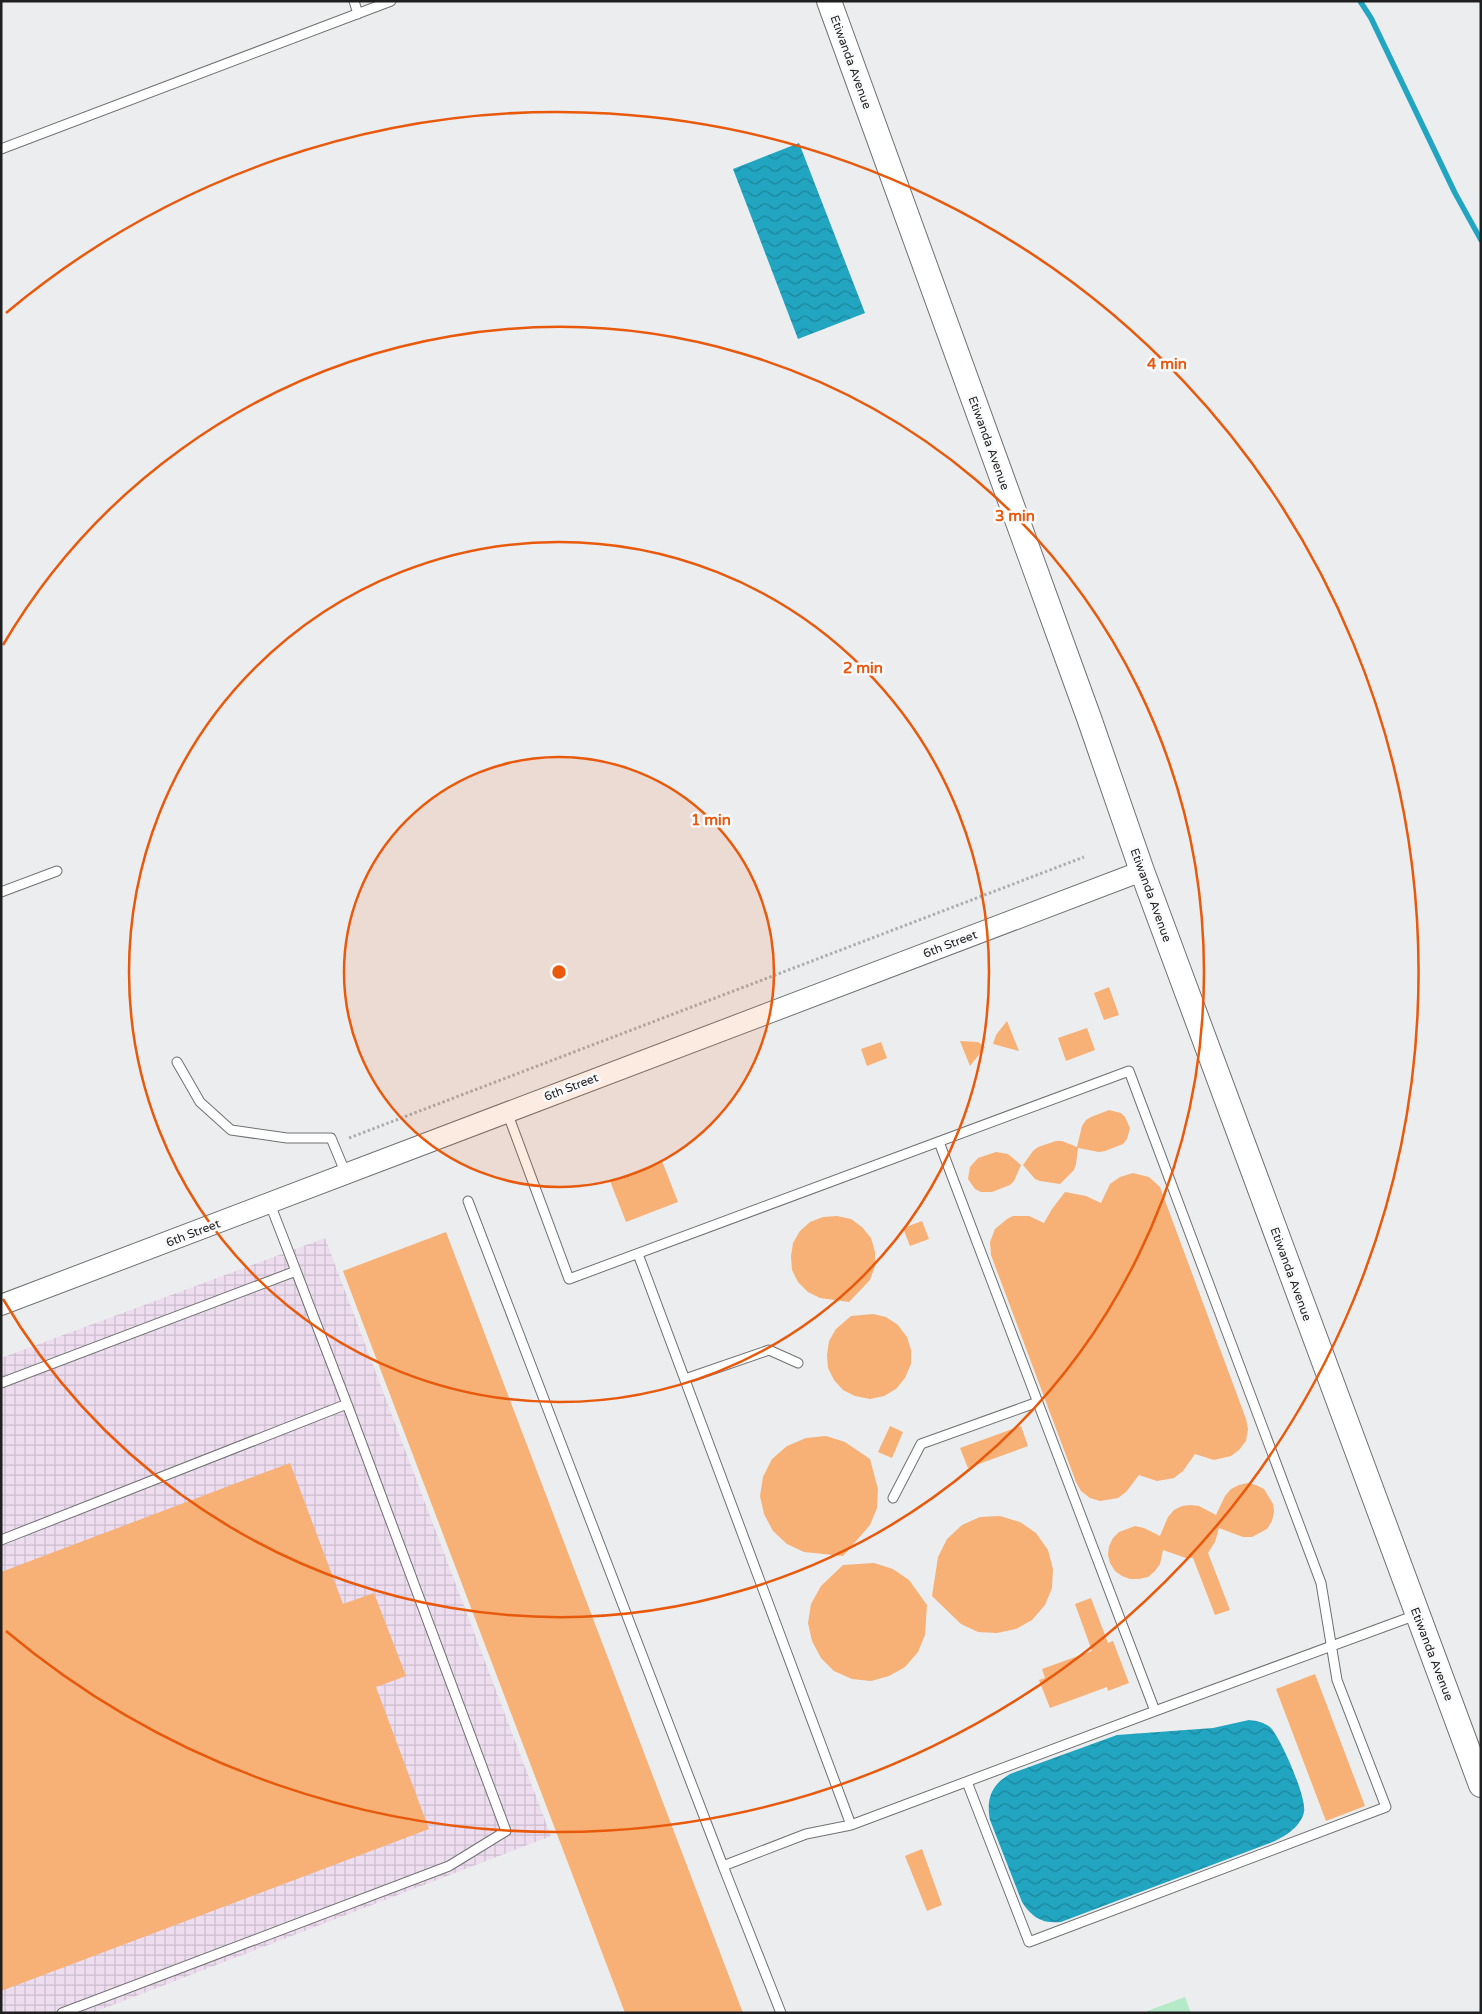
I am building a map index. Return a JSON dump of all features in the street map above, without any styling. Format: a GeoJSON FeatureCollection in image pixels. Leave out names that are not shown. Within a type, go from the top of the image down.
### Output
{"type":"FeatureCollection","features":[{"type":"Feature","properties":{"kind":"main road","name":"Etiwanda Avenue"},"geometry":{"type":"LineString","coordinates":[[829,1],[1089,718],[1142,871],[1481,1785]]}},
{"type":"Feature","properties":{"kind":"street","name":"6th Street"},"geometry":{"type":"LineString","coordinates":[[1,1305],[1142,871]]}},
{"type":"Feature","properties":{"kind":"lane"},"geometry":{"type":"LineString","coordinates":[[354,1],[358,14]]}},
{"type":"Feature","properties":{"kind":"lane"},"geometry":{"type":"LineString","coordinates":[[1,150],[391,1]]}},
{"type":"Feature","properties":{"kind":"lane"},"geometry":{"type":"LineString","coordinates":[[1,892],[57,871]]}},
{"type":"Feature","properties":{"kind":"lane"},"geometry":{"type":"LineString","coordinates":[[177,1062],[200,1102],[231,1130],[287,1138],[331,1138],[346,1175]]}},
{"type":"Feature","properties":{"kind":"lane"},"geometry":{"type":"LineString","coordinates":[[507,1112],[569,1280],[1129,1071],[1321,1583],[1337,1680],[1386,1807],[1029,1942],[967,1782]]}},
{"type":"Feature","properties":{"kind":"lane"},"geometry":{"type":"LineString","coordinates":[[939,1142],[1155,1711]]}},
{"type":"Feature","properties":{"kind":"lane"},"geometry":{"type":"LineString","coordinates":[[468,1201],[781,2013]]}},
{"type":"Feature","properties":{"kind":"lane"},"geometry":{"type":"LineString","coordinates":[[62,2013],[449,1866],[506,1831],[347,1404],[270,1204]]}},
{"type":"Feature","properties":{"kind":"lane"},"geometry":{"type":"LineString","coordinates":[[638,1254],[851,1825]]}},
{"type":"Feature","properties":{"kind":"lane"},"geometry":{"type":"LineString","coordinates":[[1,1383],[296,1271]]}},
{"type":"Feature","properties":{"kind":"lane"},"geometry":{"type":"LineString","coordinates":[[684,1379],[769,1350],[798,1363]]}},
{"type":"Feature","properties":{"kind":"lane"},"geometry":{"type":"LineString","coordinates":[[893,1498],[921,1444],[1038,1402]]}},
{"type":"Feature","properties":{"kind":"lane"},"geometry":{"type":"LineString","coordinates":[[1,1540],[347,1404]]}},
{"type":"Feature","properties":{"kind":"lane"},"geometry":{"type":"LineString","coordinates":[[723,1866],[806,1834],[851,1825],[1417,1614]]}},
{"type":"Feature","properties":{"kind":"path"},"geometry":{"type":"LineString","coordinates":[[350,1138],[1084,857]]}},
{"type":"Feature","properties":{"kind":"shaded area"},"geometry":{"type":"Polygon","coordinates":[[[325,1238],[551,1836],[92,2013],[1,2013],[1,1358],[325,1238]]]}},
{"type":"Feature","properties":{"kind":"green space"},"geometry":{"type":"Polygon","coordinates":[[[1185,1997],[1191,2013],[1148,2013],[1147,2011],[1185,1997]]]}},
{"type":"Feature","properties":{"kind":"water"},"geometry":{"type":"Polygon","coordinates":[[[799,143],[865,313],[798,339],[733,169],[799,143]]]}},
{"type":"Feature","properties":{"kind":"water"},"geometry":{"type":"Polygon","coordinates":[[[1249,1720],[1260,1722],[1270,1727],[1275,1733],[1292,1768],[1304,1805],[1304,1812],[1300,1822],[1293,1830],[1275,1841],[1061,1922],[1049,1922],[1038,1919],[1026,1908],[990,1820],[989,1805],[991,1793],[998,1783],[1010,1774],[1117,1735],[1213,1728],[1249,1720]]]}},
{"type":"Feature","properties":{"kind":"building"},"geometry":{"type":"Polygon","coordinates":[[[1109,987],[1119,1015],[1104,1020],[1094,993],[1109,987]]]}},
{"type":"Feature","properties":{"kind":"building"},"geometry":{"type":"Polygon","coordinates":[[[1007,1021],[1019,1051],[993,1044],[996,1035],[1007,1021]]]}},
{"type":"Feature","properties":{"kind":"building"},"geometry":{"type":"Polygon","coordinates":[[[1087,1028],[1095,1050],[1066,1061],[1058,1038],[1087,1028]]]}},
{"type":"Feature","properties":{"kind":"building"},"geometry":{"type":"Polygon","coordinates":[[[960,1041],[978,1042],[985,1047],[970,1066],[960,1041]]]}},
{"type":"Feature","properties":{"kind":"building"},"geometry":{"type":"Polygon","coordinates":[[[881,1042],[887,1058],[867,1066],[861,1049],[881,1042]]]}},
{"type":"Feature","properties":{"kind":"building"},"geometry":{"type":"Polygon","coordinates":[[[1109,1110],[1121,1113],[1130,1128],[1127,1139],[1123,1144],[1099,1152],[1078,1148],[1074,1170],[1060,1184],[1035,1179],[1023,1165],[1038,1147],[1056,1141],[1062,1141],[1077,1147],[1082,1126],[1086,1120],[1109,1110]]]}},
{"type":"Feature","properties":{"kind":"building"},"geometry":{"type":"Polygon","coordinates":[[[996,1152],[1008,1154],[1021,1165],[1014,1181],[1010,1185],[992,1192],[981,1192],[975,1189],[968,1179],[970,1167],[978,1158],[996,1152]]]}},
{"type":"Feature","properties":{"kind":"building"},"geometry":{"type":"Polygon","coordinates":[[[662,1161],[678,1202],[626,1222],[610,1181],[662,1161]]]}},
{"type":"Feature","properties":{"kind":"building"},"geometry":{"type":"Polygon","coordinates":[[[1133,1173],[1149,1177],[1160,1187],[1246,1419],[1248,1429],[1246,1441],[1231,1456],[1214,1460],[1195,1454],[1183,1471],[1174,1478],[1157,1481],[1139,1475],[1126,1492],[1118,1498],[1100,1501],[1090,1498],[1081,1491],[1076,1482],[991,1255],[990,1242],[995,1229],[1013,1216],[1029,1216],[1044,1223],[1065,1192],[1086,1196],[1101,1203],[1110,1184],[1120,1177],[1133,1173]]]}},
{"type":"Feature","properties":{"kind":"building"},"geometry":{"type":"Polygon","coordinates":[[[837,1216],[851,1219],[862,1227],[871,1238],[875,1252],[875,1266],[870,1280],[849,1302],[820,1298],[808,1292],[798,1282],[792,1270],[791,1256],[793,1243],[800,1231],[810,1222],[823,1217],[837,1216]]]}},
{"type":"Feature","properties":{"kind":"building"},"geometry":{"type":"Polygon","coordinates":[[[922,1221],[929,1239],[910,1246],[903,1228],[922,1221]]]}},
{"type":"Feature","properties":{"kind":"building"},"geometry":{"type":"Polygon","coordinates":[[[446,1232],[743,2013],[625,2013],[343,1271],[446,1232]]]}},
{"type":"Feature","properties":{"kind":"building"},"geometry":{"type":"Polygon","coordinates":[[[873,1314],[886,1317],[898,1325],[907,1337],[911,1350],[911,1364],[905,1378],[896,1389],[884,1396],[870,1399],[855,1396],[843,1390],[834,1380],[828,1368],[827,1355],[829,1341],[836,1329],[851,1316],[873,1314]]]}},
{"type":"Feature","properties":{"kind":"building"},"geometry":{"type":"Polygon","coordinates":[[[890,1426],[903,1432],[892,1458],[878,1452],[890,1426]]]}},
{"type":"Feature","properties":{"kind":"building"},"geometry":{"type":"Polygon","coordinates":[[[1021,1426],[1028,1446],[968,1468],[960,1448],[1021,1426]]]}},
{"type":"Feature","properties":{"kind":"building"},"geometry":{"type":"Polygon","coordinates":[[[826,1436],[845,1442],[870,1459],[878,1489],[877,1508],[870,1525],[843,1556],[804,1552],[787,1544],[773,1531],[764,1514],[760,1496],[763,1477],[772,1459],[787,1446],[806,1438],[826,1436]]]}},
{"type":"Feature","properties":{"kind":"building"},"geometry":{"type":"Polygon","coordinates":[[[290,1463],[343,1604],[374,1593],[406,1676],[376,1687],[429,1829],[1,1991],[1,1572],[290,1463]]]}},
{"type":"Feature","properties":{"kind":"building"},"geometry":{"type":"Polygon","coordinates":[[[1248,1483],[1264,1489],[1273,1504],[1274,1512],[1272,1521],[1267,1529],[1252,1537],[1243,1537],[1219,1528],[1215,1542],[1208,1553],[1230,1610],[1215,1615],[1193,1558],[1186,1558],[1163,1550],[1160,1564],[1155,1571],[1148,1577],[1139,1579],[1130,1579],[1122,1576],[1115,1571],[1110,1563],[1108,1555],[1109,1546],[1119,1532],[1135,1526],[1160,1536],[1168,1517],[1174,1510],[1182,1506],[1199,1506],[1216,1515],[1225,1496],[1231,1489],[1248,1483]]]}},
{"type":"Feature","properties":{"kind":"building"},"geometry":{"type":"Polygon","coordinates":[[[1000,1516],[1020,1522],[1036,1533],[1048,1550],[1053,1569],[1052,1588],[1045,1605],[1032,1620],[1016,1629],[997,1633],[978,1632],[961,1624],[932,1596],[938,1557],[947,1539],[962,1525],[980,1517],[1000,1516]]]}},
{"type":"Feature","properties":{"kind":"building"},"geometry":{"type":"Polygon","coordinates":[[[874,1563],[893,1569],[909,1580],[927,1605],[925,1635],[918,1652],[905,1667],[889,1676],[871,1681],[852,1679],[834,1671],[821,1658],[812,1641],[808,1623],[811,1604],[821,1586],[843,1565],[874,1563]]]}},
{"type":"Feature","properties":{"kind":"building"},"geometry":{"type":"Polygon","coordinates":[[[1091,1598],[1108,1643],[1113,1641],[1129,1683],[1108,1691],[1107,1687],[1050,1708],[1039,1680],[1045,1678],[1042,1669],[1092,1651],[1075,1604],[1091,1598]]]}},
{"type":"Feature","properties":{"kind":"building"},"geometry":{"type":"Polygon","coordinates":[[[1315,1674],[1365,1806],[1326,1821],[1276,1689],[1315,1674]]]}},
{"type":"Feature","properties":{"kind":"building"},"geometry":{"type":"Polygon","coordinates":[[[922,1849],[942,1905],[927,1911],[905,1856],[922,1849]]]}},
{"type":"Feature","properties":{"kind":"waterway"},"geometry":{"type":"LineString","coordinates":[[1360,1],[1371,18],[1455,193],[1481,240]]}}]}
